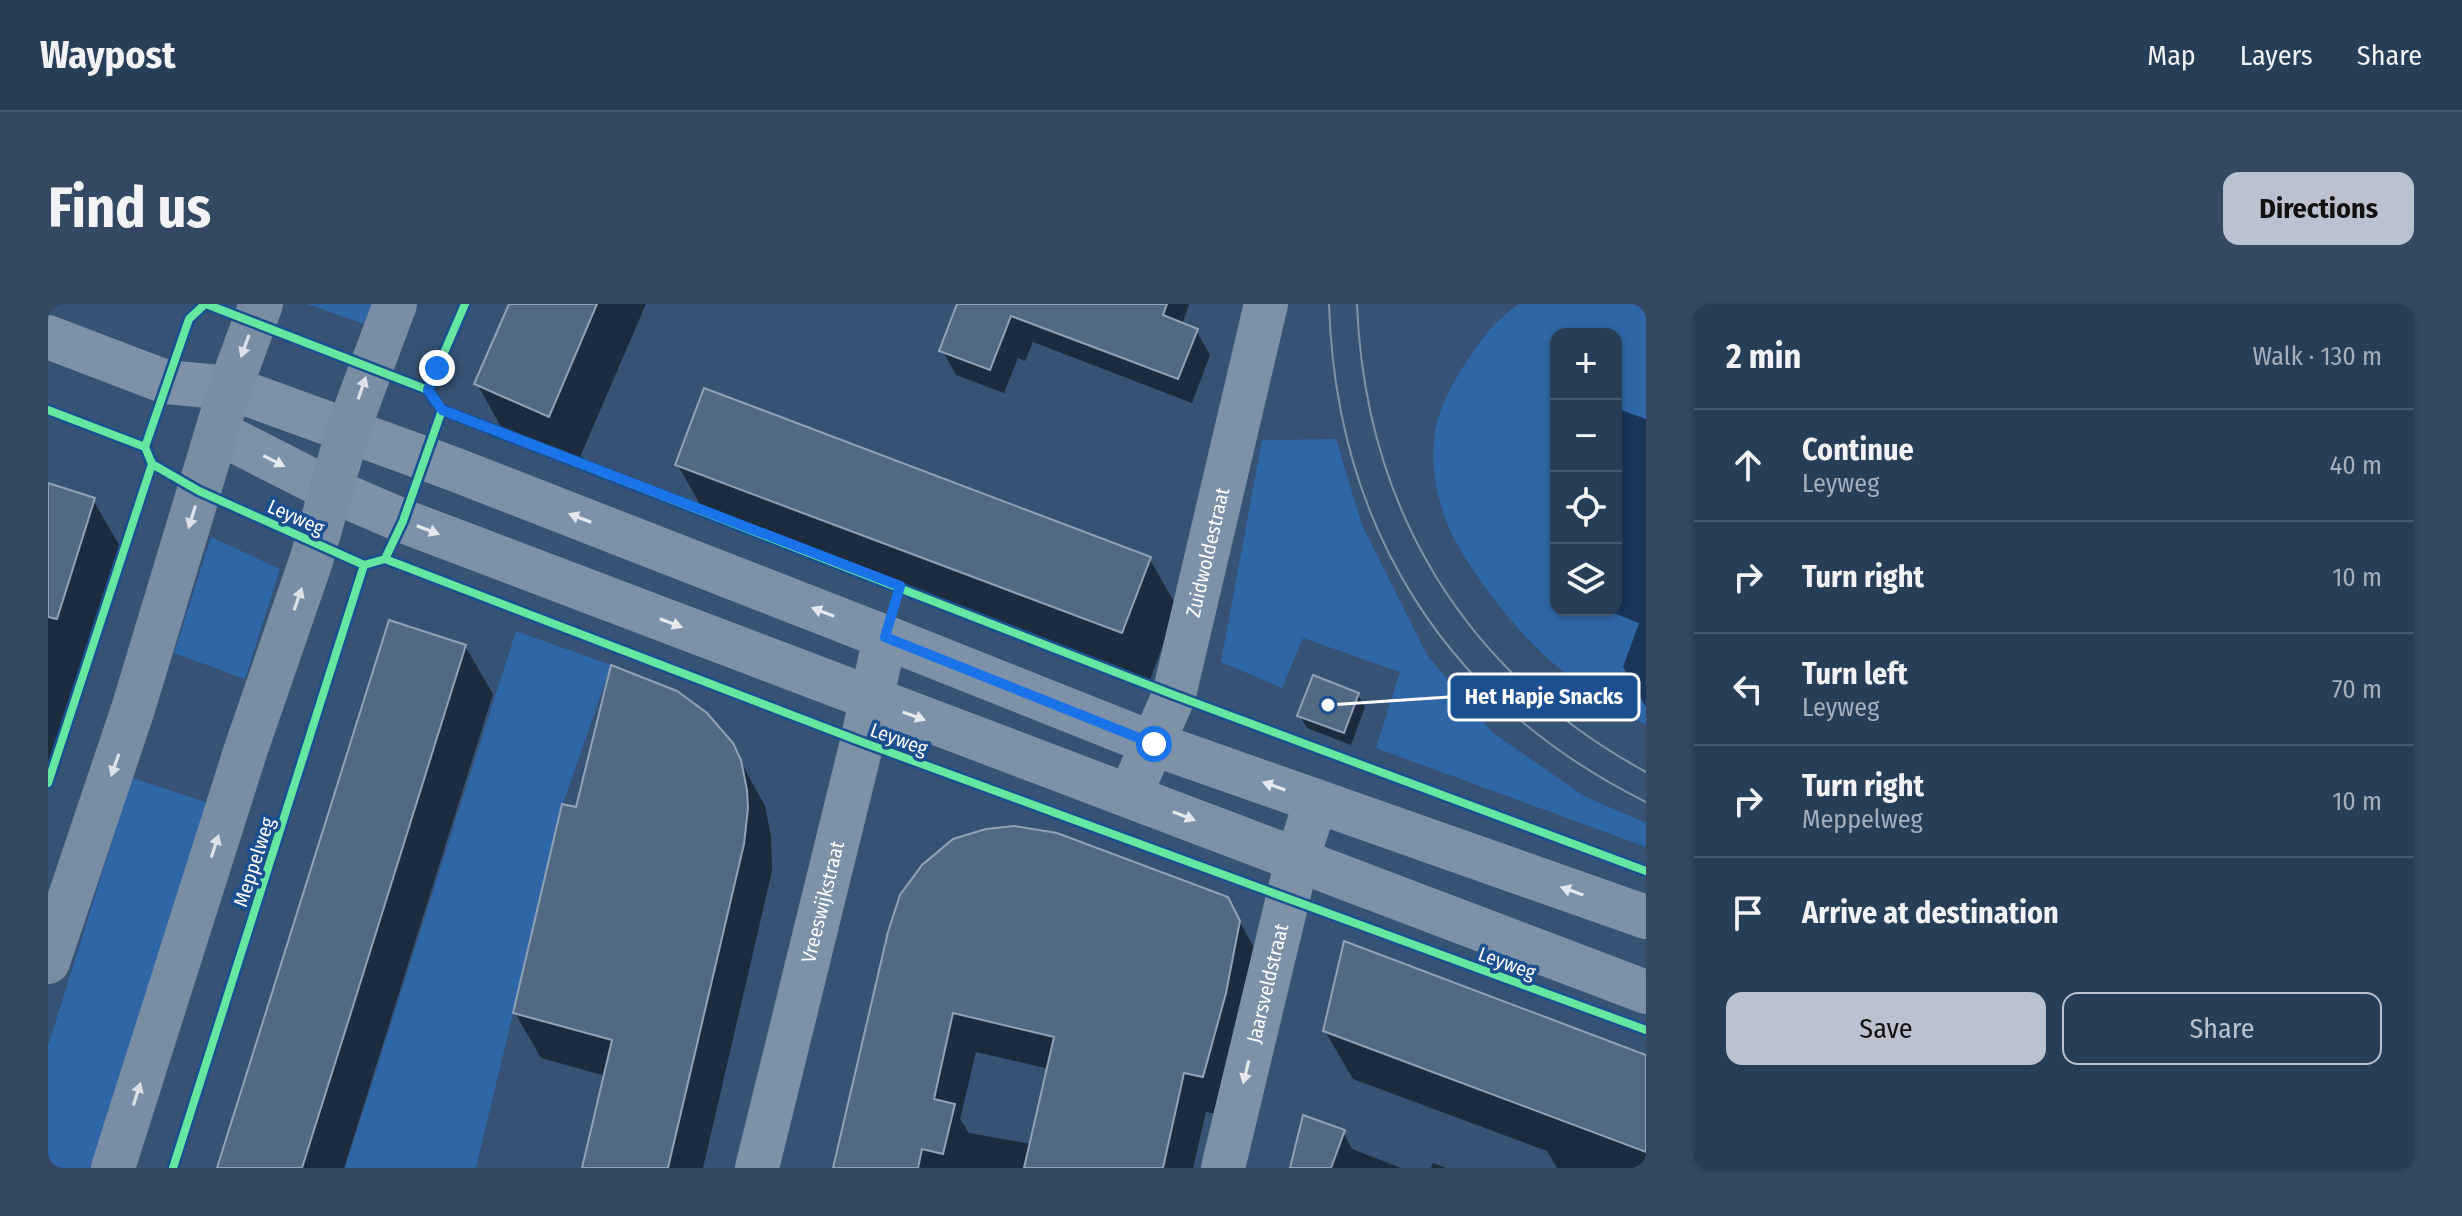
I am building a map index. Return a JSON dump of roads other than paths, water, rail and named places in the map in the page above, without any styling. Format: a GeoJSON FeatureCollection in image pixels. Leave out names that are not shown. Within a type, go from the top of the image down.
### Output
{"type":"FeatureCollection","features":[{"type":"Feature","properties":{"kind":"main road"},"geometry":{"type":"LineString","coordinates":[[49,957],[133,709],[230,388],[261,304]]}},
{"type":"Feature","properties":{"kind":"main road","name":"Meppelweg"},"geometry":{"type":"LineString","coordinates":[[113,1168],[246,749],[311,561],[348,430],[395,304]]}},
{"type":"Feature","properties":{"kind":"street","name":"Zuidwoldestraat"},"geometry":{"type":"LineString","coordinates":[[1130,795],[1174,695],[1266,304]]}},
{"type":"Feature","properties":{"kind":"street","name":"Leyweg"},"geometry":{"type":"LineString","coordinates":[[48,337],[166,382],[230,388],[348,430],[1154,744],[1646,917]]}},
{"type":"Feature","properties":{"kind":"street","name":"Leyweg"},"geometry":{"type":"LineString","coordinates":[[166,382],[217,432],[331,490],[403,521],[1646,992]]}},
{"type":"Feature","properties":{"kind":"street","name":"Vreeswijkstraat"},"geometry":{"type":"LineString","coordinates":[[757,1168],[885,637]]}},
{"type":"Feature","properties":{"kind":"street","name":"Jaarsveldstraat"},"geometry":{"type":"LineString","coordinates":[[1223,1168],[1297,860],[1316,801]]}},
{"type":"Feature","properties":{"kind":"tram line"},"geometry":{"type":"LineString","coordinates":[[1329,304],[1336,385],[1353,462],[1379,533],[1415,599],[1459,659],[1513,713],[1575,761],[1646,802]]}},
{"type":"Feature","properties":{"kind":"tram line"},"geometry":{"type":"LineString","coordinates":[[1357,304],[1364,379],[1380,450],[1404,516],[1437,578],[1477,634],[1526,686],[1582,732],[1646,772]]}},
{"type":"Feature","properties":{"kind":"place","name":"Het Hapje Snacks"},"geometry":{"type":"Point","coordinates":[1328,705]}}]}
